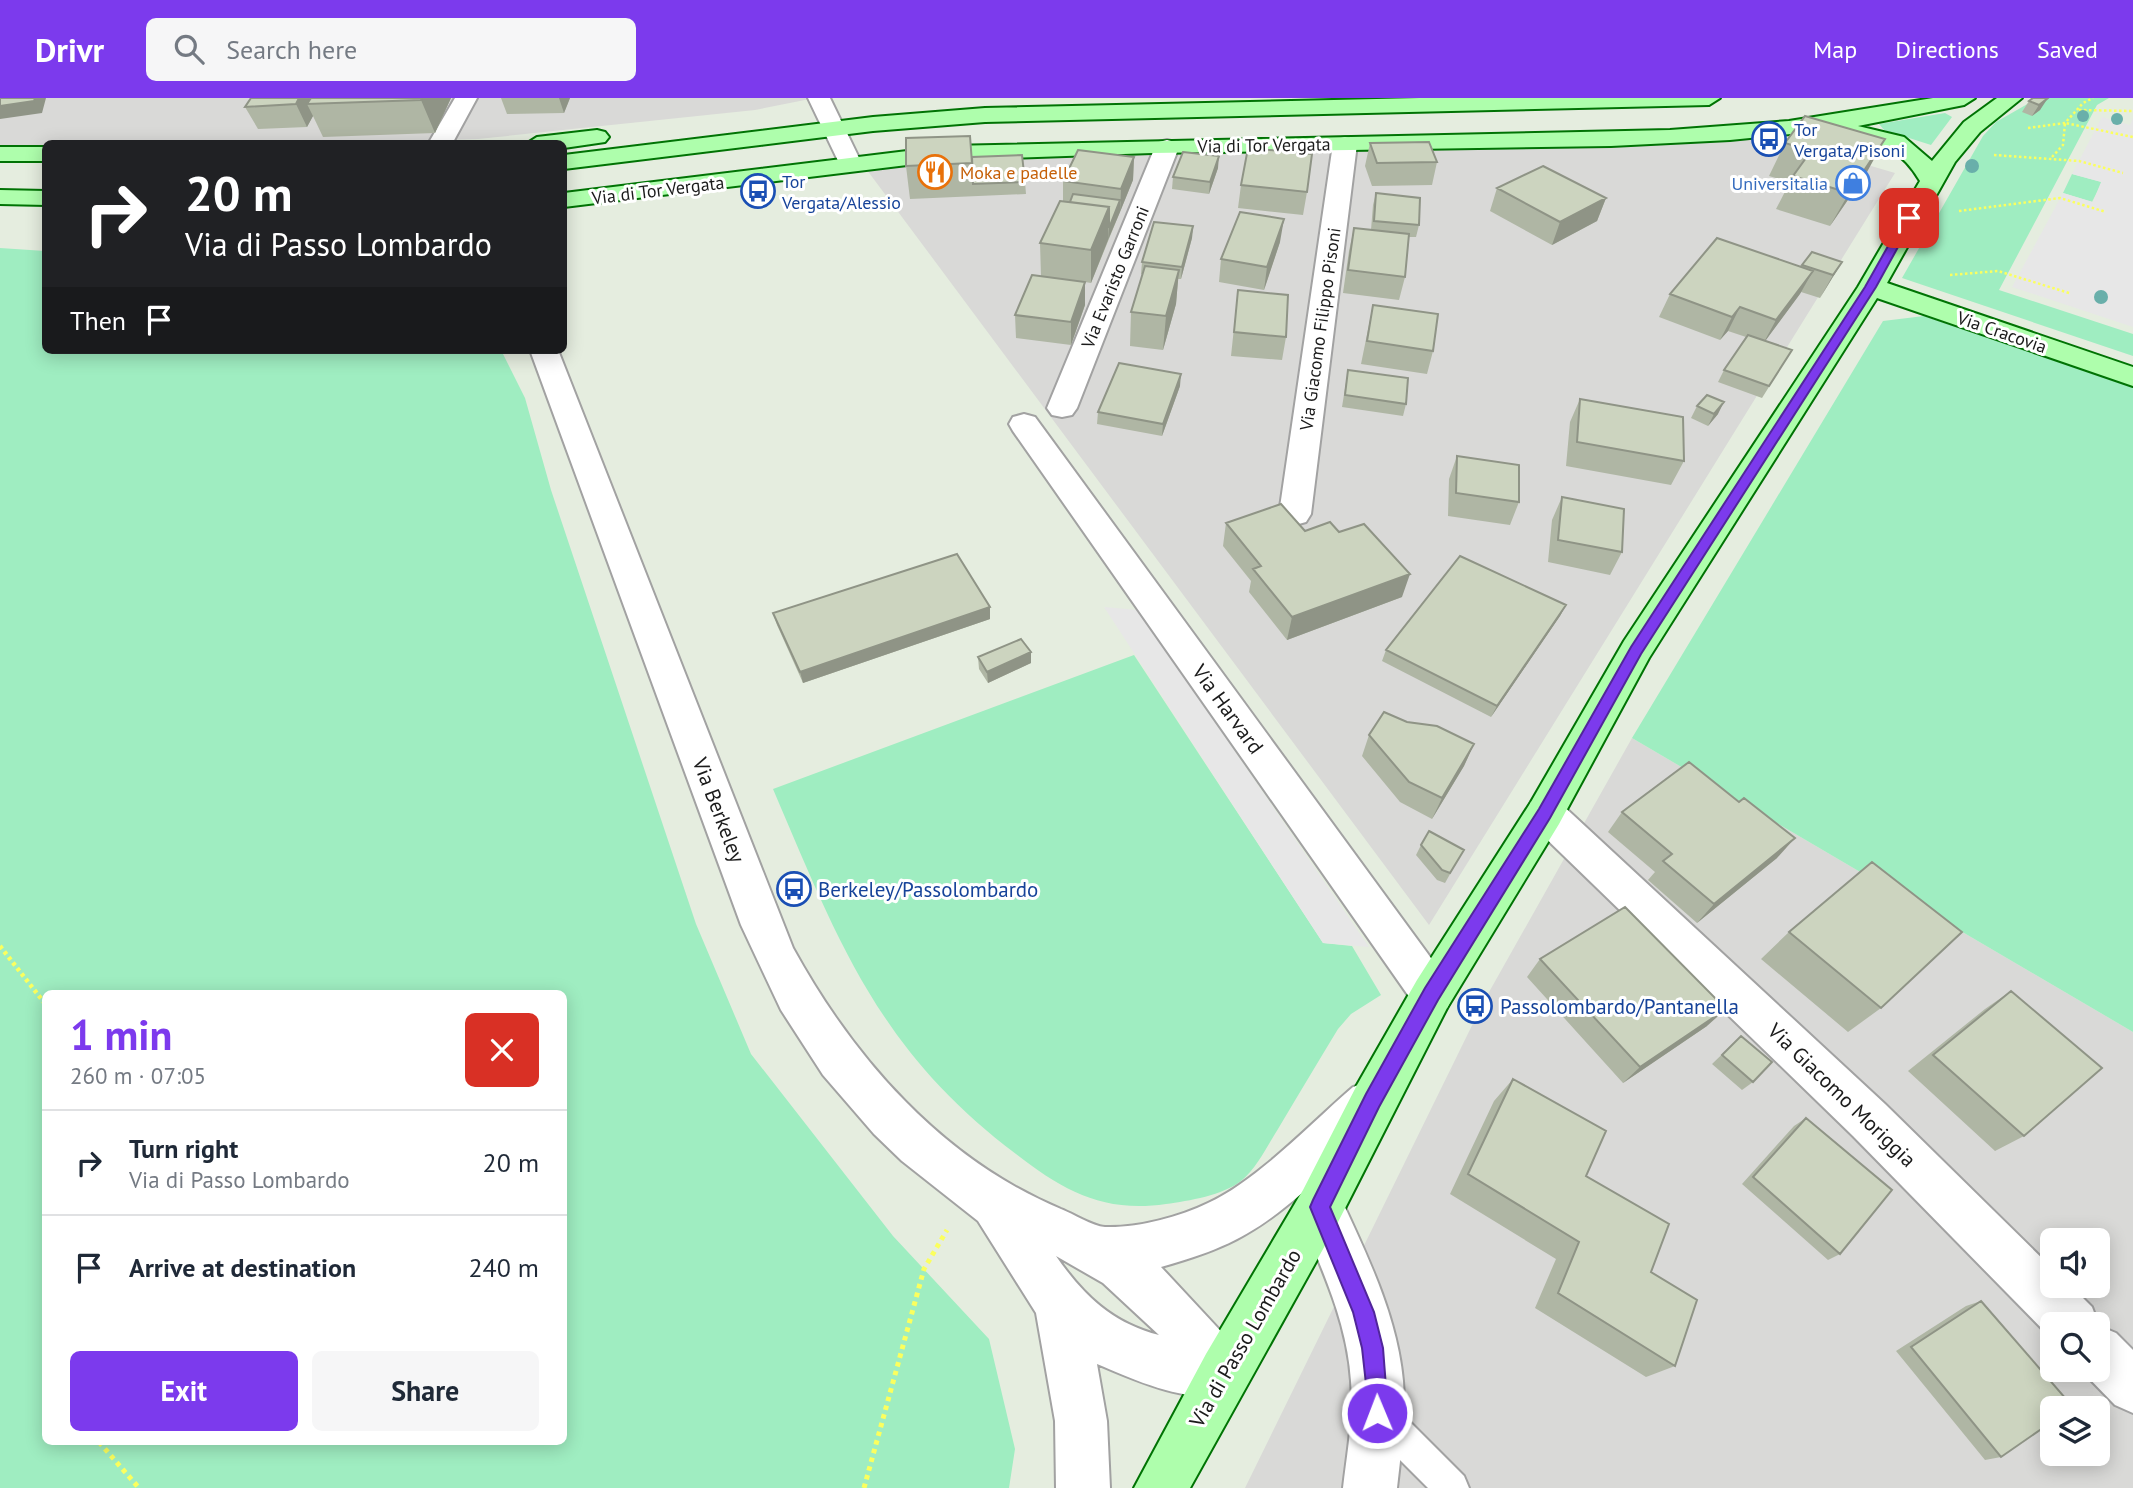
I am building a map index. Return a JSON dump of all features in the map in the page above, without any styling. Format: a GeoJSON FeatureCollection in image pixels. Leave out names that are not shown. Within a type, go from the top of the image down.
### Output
{"type":"FeatureCollection","features":[{"type":"Feature","properties":{"kind":"street"},"geometry":{"type":"LineString","coordinates":[[442,140],[466,98]]}},
{"type":"Feature","properties":{"kind":"street","name":"Via di Tor Vergata"},"geometry":{"type":"LineString","coordinates":[[567,196],[704,185],[834,128],[933,98]]}},
{"type":"Feature","properties":{"kind":"street","name":"Via di Tor Vergata"},"geometry":{"type":"LineString","coordinates":[[567,162],[834,128],[1026,113],[1709,98]]}},
{"type":"Feature","properties":{"kind":"street","name":"Via di Tor Vergata"},"geometry":{"type":"LineString","coordinates":[[567,141],[689,127],[1002,133],[1701,121],[1871,98]]}},
{"type":"Feature","properties":{"kind":"street","name":"Via di Tor Vergata"},"geometry":{"type":"LineString","coordinates":[[834,128],[948,153],[1167,146],[1548,140],[1777,130],[1866,119],[1964,98]]}},
{"type":"Feature","properties":{"kind":"street","name":"Via di Passo Lombardo"},"geometry":{"type":"LineString","coordinates":[[1161,1488],[1224,1372],[1320,1207],[1373,1101],[1432,994],[1545,813],[1636,650],[1871,287],[1932,180],[1967,132],[2011,98]]}},
{"type":"Feature","properties":{"kind":"street"},"geometry":{"type":"LineString","coordinates":[[1777,130],[1851,133],[1890,140],[1917,156],[1932,180]]}},
{"type":"Feature","properties":{"kind":"street","name":"Via Giacomo Filippo Pisoni"},"geometry":{"type":"LineString","coordinates":[[1296,514],[1345,144]]}},
{"type":"Feature","properties":{"kind":"street","name":"Via Evaristo Garroni"},"geometry":{"type":"LineString","coordinates":[[1062,408],[1167,146]]}},
{"type":"Feature","properties":{"kind":"street"},"geometry":{"type":"LineString","coordinates":[[0,155],[42,155]]}},
{"type":"Feature","properties":{"kind":"street"},"geometry":{"type":"LineString","coordinates":[[0,175],[42,175]]}},
{"type":"Feature","properties":{"kind":"street"},"geometry":{"type":"LineString","coordinates":[[0,197],[42,198]]}},
{"type":"Feature","properties":{"kind":"street","name":"Via Cracovia"},"geometry":{"type":"LineString","coordinates":[[1871,287],[2133,377]]}},
{"type":"Feature","properties":{"kind":"street","name":"Via Berkeley"},"geometry":{"type":"LineString","coordinates":[[546,354],[784,975],[812,1025],[865,1093],[907,1136],[984,1196],[1100,1252],[1152,1292],[1224,1372]]}},
{"type":"Feature","properties":{"kind":"street","name":"Via Harvard"},"geometry":{"type":"LineString","coordinates":[[1024,424],[1432,994]]}},
{"type":"Feature","properties":{"kind":"street","name":"Via Giacomo Moriggia"},"geometry":{"type":"LineString","coordinates":[[1545,813],[1869,1120],[2061,1312]]}},
{"type":"Feature","properties":{"kind":"street"},"geometry":{"type":"LineString","coordinates":[[1100,1252],[1141,1248],[1177,1238],[1216,1225],[1250,1207],[1373,1101]]}},
{"type":"Feature","properties":{"kind":"street","name":"Via Berkeley"},"geometry":{"type":"LineString","coordinates":[[984,1196],[1060,1304],[1086,1327],[1113,1345],[1165,1364],[1224,1372]]}},
{"type":"Feature","properties":{"kind":"street"},"geometry":{"type":"LineString","coordinates":[[1320,1207],[1364,1312],[1376,1370],[1377,1413],[1370,1488]]}},
{"type":"Feature","properties":{"kind":"street"},"geometry":{"type":"LineString","coordinates":[[1060,1304],[1081,1421],[1083,1488]]}},
{"type":"Feature","properties":{"kind":"street"},"geometry":{"type":"LineString","coordinates":[[2110,1363],[2133,1388]]}},
{"type":"Feature","properties":{"kind":"lane"},"geometry":{"type":"LineString","coordinates":[[1377,1413],[1452,1488]]}},
{"type":"Feature","properties":{"kind":"path"},"geometry":{"type":"LineString","coordinates":[[2052,158],[2063,145],[2065,123],[2093,98]]}},
{"type":"Feature","properties":{"kind":"path"},"geometry":{"type":"LineString","coordinates":[[2078,110],[2101,108],[2133,111]]}},
{"type":"Feature","properties":{"kind":"path"},"geometry":{"type":"LineString","coordinates":[[2018,128],[2065,123],[2133,137]]}},
{"type":"Feature","properties":{"kind":"path"},"geometry":{"type":"LineString","coordinates":[[1986,155],[2079,161],[2123,173]]}},
{"type":"Feature","properties":{"kind":"path"},"geometry":{"type":"LineString","coordinates":[[1957,211],[2060,198],[2106,212]]}},
{"type":"Feature","properties":{"kind":"path"},"geometry":{"type":"LineString","coordinates":[[0,946],[42,1000]]}},
{"type":"Feature","properties":{"kind":"path"},"geometry":{"type":"LineString","coordinates":[[864,1488],[924,1269],[984,1196]]}},
{"type":"Feature","properties":{"kind":"path"},"geometry":{"type":"LineString","coordinates":[[102,1445],[139,1488]]}},
{"type":"Feature","properties":{"kind":"shaded area"},"geometry":{"type":"Polygon","coordinates":[[[0,98],[815,98],[755,110],[478,139],[42,140],[42,145],[0,145],[0,98]]]}},
{"type":"Feature","properties":{"kind":"shaded area"},"geometry":{"type":"Polygon","coordinates":[[[2102,117],[2130,125],[2133,118],[2133,327],[2012,287],[2063,193],[2093,202],[2101,182],[2072,174],[2102,117]]]}},
{"type":"Feature","properties":{"kind":"shaded area"},"geometry":{"type":"Polygon","coordinates":[[[1779,139],[1895,173],[1429,925],[864,166],[1047,154],[1779,139]]]}},
{"type":"Feature","properties":{"kind":"shaded area"},"geometry":{"type":"Polygon","coordinates":[[[1104,607],[1138,610],[1369,947],[1323,943],[1104,607]]]}},
{"type":"Feature","properties":{"kind":"shaded area"},"geometry":{"type":"Polygon","coordinates":[[[1632,738],[2133,1032],[2133,1488],[1245,1488],[1484,1001],[1632,738]]]}},
{"type":"Feature","properties":{"kind":"green space"},"geometry":{"type":"Polygon","coordinates":[[[2038,98],[2109,98],[2097,105],[1999,290],[2133,334],[2133,356],[1902,278],[1983,136],[1996,122],[2038,98]]]}},
{"type":"Feature","properties":{"kind":"green space"},"geometry":{"type":"Polygon","coordinates":[[[1945,113],[1952,117],[1931,145],[1884,130],[1879,124],[1945,113]]]}},
{"type":"Feature","properties":{"kind":"green space"},"geometry":{"type":"Polygon","coordinates":[[[2072,174],[2102,182],[2092,202],[2063,193],[2072,174]]]}},
{"type":"Feature","properties":{"kind":"green space"},"geometry":{"type":"Polygon","coordinates":[[[0,248],[42,251],[42,354],[503,354],[525,398],[551,490],[696,924],[751,1054],[893,1236],[989,1339],[1015,1449],[1009,1488],[0,1488],[0,248]]]}},
{"type":"Feature","properties":{"kind":"green space"},"geometry":{"type":"Polygon","coordinates":[[[1924,316],[2133,387],[2133,1032],[1632,738],[1883,321],[1924,316]]]}},
{"type":"Feature","properties":{"kind":"green space"},"geometry":{"type":"Polygon","coordinates":[[[1134,655],[1323,943],[1352,946],[1381,995],[1351,1014],[1338,1029],[1261,1156],[1241,1181],[1205,1197],[1143,1206],[1104,1202],[1051,1179],[969,1115],[929,1074],[896,1033],[842,944],[773,789],[1134,655]]]}},
{"type":"Feature","properties":{"kind":"building"},"geometry":{"type":"Polygon","coordinates":[[[0,98],[35,98],[34,101],[0,106],[0,98]]]}},
{"type":"Feature","properties":{"kind":"building"},"geometry":{"type":"Polygon","coordinates":[[[251,98],[299,98],[296,104],[245,107],[251,98]]]}},
{"type":"Feature","properties":{"kind":"building"},"geometry":{"type":"Polygon","coordinates":[[[311,98],[422,98],[307,104],[311,98]]]}},
{"type":"Feature","properties":{"kind":"building"},"geometry":{"type":"Polygon","coordinates":[[[2033,98],[2048,98],[2039,105],[2029,101],[2033,98]]]}},
{"type":"Feature","properties":{"kind":"building"},"geometry":{"type":"Polygon","coordinates":[[[1805,116],[1885,139],[1849,193],[1793,176],[1811,151],[1785,143],[1805,116]]]}},
{"type":"Feature","properties":{"kind":"building"},"geometry":{"type":"Polygon","coordinates":[[[970,136],[972,163],[906,166],[906,138],[970,136]]]}},
{"type":"Feature","properties":{"kind":"building"},"geometry":{"type":"Polygon","coordinates":[[[1429,142],[1437,162],[1377,163],[1370,143],[1429,142]]]}},
{"type":"Feature","properties":{"kind":"building"},"geometry":{"type":"Polygon","coordinates":[[[1248,148],[1312,154],[1307,192],[1241,185],[1248,148]]]}},
{"type":"Feature","properties":{"kind":"building"},"geometry":{"type":"Polygon","coordinates":[[[1078,150],[1134,157],[1121,189],[1063,181],[1078,150]]]}},
{"type":"Feature","properties":{"kind":"building"},"geometry":{"type":"Polygon","coordinates":[[[1183,152],[1219,156],[1210,182],[1173,177],[1183,152]]]}},
{"type":"Feature","properties":{"kind":"building"},"geometry":{"type":"Polygon","coordinates":[[[1022,155],[1025,182],[973,184],[972,157],[1022,155]]]}},
{"type":"Feature","properties":{"kind":"building"},"geometry":{"type":"Polygon","coordinates":[[[1543,166],[1606,198],[1560,222],[1497,188],[1543,166]]]}},
{"type":"Feature","properties":{"kind":"building"},"geometry":{"type":"Polygon","coordinates":[[[1376,193],[1420,198],[1419,225],[1374,221],[1376,193]]]}},
{"type":"Feature","properties":{"kind":"building"},"geometry":{"type":"Polygon","coordinates":[[[1073,194],[1120,200],[1109,228],[1109,207],[1070,202],[1073,194]]]}},
{"type":"Feature","properties":{"kind":"building"},"geometry":{"type":"Polygon","coordinates":[[[1060,201],[1109,207],[1091,250],[1040,243],[1060,201]]]}},
{"type":"Feature","properties":{"kind":"building"},"geometry":{"type":"Polygon","coordinates":[[[1240,212],[1284,219],[1267,267],[1221,259],[1240,212]]]}},
{"type":"Feature","properties":{"kind":"building"},"geometry":{"type":"Polygon","coordinates":[[[1154,222],[1193,226],[1182,267],[1142,262],[1154,222]]]}},
{"type":"Feature","properties":{"kind":"building"},"geometry":{"type":"Polygon","coordinates":[[[1354,228],[1409,234],[1405,277],[1348,270],[1354,228]]]}},
{"type":"Feature","properties":{"kind":"building"},"geometry":{"type":"Polygon","coordinates":[[[1717,238],[1813,271],[1776,320],[1740,307],[1732,317],[1670,294],[1717,238]]]}},
{"type":"Feature","properties":{"kind":"building"},"geometry":{"type":"Polygon","coordinates":[[[1812,252],[1842,262],[1833,275],[1802,265],[1812,252]]]}},
{"type":"Feature","properties":{"kind":"building"},"geometry":{"type":"Polygon","coordinates":[[[1145,266],[1179,270],[1166,316],[1131,312],[1145,266]]]}},
{"type":"Feature","properties":{"kind":"building"},"geometry":{"type":"Polygon","coordinates":[[[1032,275],[1085,282],[1071,322],[1015,315],[1032,275]]]}},
{"type":"Feature","properties":{"kind":"building"},"geometry":{"type":"Polygon","coordinates":[[[1238,290],[1288,295],[1286,337],[1234,332],[1238,290]]]}},
{"type":"Feature","properties":{"kind":"building"},"geometry":{"type":"Polygon","coordinates":[[[1373,305],[1438,314],[1433,351],[1367,341],[1373,305]]]}},
{"type":"Feature","properties":{"kind":"building"},"geometry":{"type":"Polygon","coordinates":[[[1748,335],[1792,350],[1769,386],[1724,370],[1748,335]]]}},
{"type":"Feature","properties":{"kind":"building"},"geometry":{"type":"Polygon","coordinates":[[[1119,363],[1181,374],[1163,424],[1098,412],[1119,363]]]}},
{"type":"Feature","properties":{"kind":"building"},"geometry":{"type":"Polygon","coordinates":[[[1348,370],[1408,378],[1406,404],[1345,395],[1348,370]]]}},
{"type":"Feature","properties":{"kind":"building"},"geometry":{"type":"Polygon","coordinates":[[[1707,395],[1724,402],[1714,414],[1697,406],[1707,395]]]}},
{"type":"Feature","properties":{"kind":"building"},"geometry":{"type":"Polygon","coordinates":[[[1580,399],[1683,417],[1684,461],[1577,442],[1580,399]]]}},
{"type":"Feature","properties":{"kind":"building"},"geometry":{"type":"Polygon","coordinates":[[[1457,456],[1519,465],[1519,502],[1456,493],[1457,456]]]}},
{"type":"Feature","properties":{"kind":"building"},"geometry":{"type":"Polygon","coordinates":[[[1562,497],[1624,509],[1622,552],[1558,540],[1562,497]]]}},
{"type":"Feature","properties":{"kind":"building"},"geometry":{"type":"Polygon","coordinates":[[[1281,504],[1305,531],[1330,522],[1339,532],[1364,524],[1410,574],[1292,617],[1253,569],[1261,566],[1226,523],[1281,504]]]}},
{"type":"Feature","properties":{"kind":"building"},"geometry":{"type":"Polygon","coordinates":[[[957,554],[990,607],[800,672],[773,613],[957,554]]]}},
{"type":"Feature","properties":{"kind":"building"},"geometry":{"type":"Polygon","coordinates":[[[1460,556],[1566,605],[1497,706],[1386,650],[1460,556]]]}},
{"type":"Feature","properties":{"kind":"building"},"geometry":{"type":"Polygon","coordinates":[[[1021,639],[1031,652],[987,672],[978,657],[1021,639]]]}},
{"type":"Feature","properties":{"kind":"building"},"geometry":{"type":"Polygon","coordinates":[[[1384,712],[1407,722],[1437,726],[1474,744],[1442,798],[1409,782],[1369,735],[1384,712]]]}},
{"type":"Feature","properties":{"kind":"building"},"geometry":{"type":"Polygon","coordinates":[[[1689,762],[1739,802],[1744,798],[1795,838],[1714,904],[1663,861],[1672,854],[1622,812],[1689,762]]]}},
{"type":"Feature","properties":{"kind":"building"},"geometry":{"type":"Polygon","coordinates":[[[1429,831],[1464,850],[1450,873],[1442,870],[1421,845],[1429,831]]]}},
{"type":"Feature","properties":{"kind":"building"},"geometry":{"type":"Polygon","coordinates":[[[1872,862],[1962,932],[1881,1008],[1789,932],[1872,862]]]}},
{"type":"Feature","properties":{"kind":"building"},"geometry":{"type":"Polygon","coordinates":[[[1625,907],[1726,1009],[1640,1067],[1540,959],[1625,907]]]}},
{"type":"Feature","properties":{"kind":"building"},"geometry":{"type":"Polygon","coordinates":[[[2011,991],[2102,1068],[2024,1136],[1933,1055],[2011,991]]]}},
{"type":"Feature","properties":{"kind":"building"},"geometry":{"type":"Polygon","coordinates":[[[1741,1036],[1772,1062],[1753,1082],[1722,1055],[1741,1036]]]}},
{"type":"Feature","properties":{"kind":"building"},"geometry":{"type":"Polygon","coordinates":[[[1513,1079],[1606,1131],[1586,1176],[1669,1224],[1651,1272],[1697,1300],[1675,1366],[1558,1293],[1579,1242],[1468,1174],[1513,1079]]]}},
{"type":"Feature","properties":{"kind":"building"},"geometry":{"type":"Polygon","coordinates":[[[1806,1118],[1892,1190],[1840,1254],[1753,1177],[1806,1118]]]}},
{"type":"Feature","properties":{"kind":"building"},"geometry":{"type":"Polygon","coordinates":[[[1981,1301],[2040,1369],[2040,1382],[2051,1382],[2063,1396],[2040,1396],[2040,1430],[2001,1457],[1911,1347],[1981,1301]]]}},
{"type":"Feature","properties":{"kind":"place","name":"Tor Vergata/Pisoni"},"geometry":{"type":"Point","coordinates":[1769,139]}},
{"type":"Feature","properties":{"kind":"place","name":"Moka e padelle"},"geometry":{"type":"Point","coordinates":[935,172]}},
{"type":"Feature","properties":{"kind":"place","name":"Universitalia"},"geometry":{"type":"Point","coordinates":[1853,183]}},
{"type":"Feature","properties":{"kind":"place","name":"Tor Vergata/Alessio"},"geometry":{"type":"Point","coordinates":[758,191]}},
{"type":"Feature","properties":{"kind":"place","name":"Berkeley/Passolombardo"},"geometry":{"type":"Point","coordinates":[794,889]}},
{"type":"Feature","properties":{"kind":"place","name":"Passolombardo/Pantanella"},"geometry":{"type":"Point","coordinates":[1475,1006]}},
{"type":"Feature","properties":{"kind":"route"},"geometry":{"type":"LineString","coordinates":[[1377,1413],[1373,1348],[1364,1312],[1320,1207],[1373,1101],[1432,994],[1545,813],[1636,650],[1871,287],[1909,218]]}}]}
